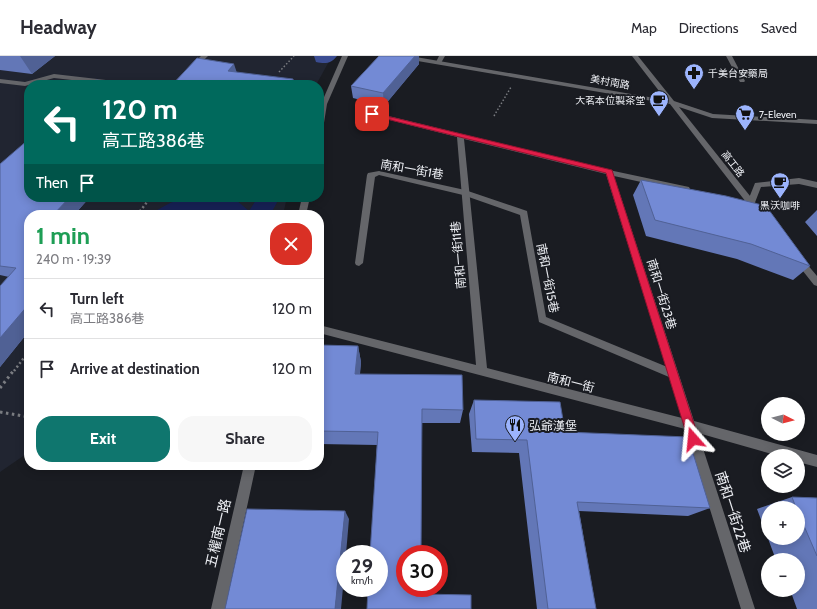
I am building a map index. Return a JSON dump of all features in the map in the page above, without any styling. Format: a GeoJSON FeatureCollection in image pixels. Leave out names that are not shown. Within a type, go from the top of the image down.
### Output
{"type":"FeatureCollection","features":[{"type":"Feature","properties":{"kind":"street"},"geometry":{"type":"LineString","coordinates":[[179,80],[205,56]]}},
{"type":"Feature","properties":{"kind":"street"},"geometry":{"type":"LineString","coordinates":[[324,104],[345,56]]}},
{"type":"Feature","properties":{"kind":"street","name":"美村南路"},"geometry":{"type":"LineString","coordinates":[[400,56],[441,59],[517,76],[674,103],[712,116],[817,122]]}},
{"type":"Feature","properties":{"kind":"street","name":"高工路"},"geometry":{"type":"LineString","coordinates":[[635,56],[674,103],[765,220]]}},
{"type":"Feature","properties":{"kind":"street"},"geometry":{"type":"LineString","coordinates":[[729,56],[742,81]]}},
{"type":"Feature","properties":{"kind":"street"},"geometry":{"type":"LineString","coordinates":[[40,80],[54,76],[79,80]]}},
{"type":"Feature","properties":{"kind":"street"},"geometry":{"type":"LineString","coordinates":[[0,81],[24,84]]}},
{"type":"Feature","properties":{"kind":"street"},"geometry":{"type":"LineString","coordinates":[[372,114],[609,172],[691,190]]}},
{"type":"Feature","properties":{"kind":"street","name":"南和一街11巷"},"geometry":{"type":"LineString","coordinates":[[460,135],[482,372]]}},
{"type":"Feature","properties":{"kind":"street","name":"南和一街23巷"},"geometry":{"type":"LineString","coordinates":[[609,172],[689,425]]}},
{"type":"Feature","properties":{"kind":"street","name":"南和一街1巷"},"geometry":{"type":"LineString","coordinates":[[359,263],[371,175],[379,173],[465,193]]}},
{"type":"Feature","properties":{"kind":"street"},"geometry":{"type":"LineString","coordinates":[[736,200],[751,203],[758,185],[799,181],[817,185]]}},
{"type":"Feature","properties":{"kind":"street","name":"南和一街15巷"},"geometry":{"type":"LineString","coordinates":[[465,193],[524,214],[542,319],[673,374]]}},
{"type":"Feature","properties":{"kind":"street"},"geometry":{"type":"LineString","coordinates":[[794,254],[817,282]]}},
{"type":"Feature","properties":{"kind":"street","name":"南和一街"},"geometry":{"type":"LineString","coordinates":[[324,330],[689,425],[817,461]]}},
{"type":"Feature","properties":{"kind":"street","name":"南和一街22巷"},"geometry":{"type":"LineString","coordinates":[[689,425],[748,609]]}},
{"type":"Feature","properties":{"kind":"street","name":"五權南一路"},"geometry":{"type":"LineString","coordinates":[[218,609],[249,470]]}},
{"type":"Feature","properties":{"kind":"path"},"geometry":{"type":"LineString","coordinates":[[278,72],[294,56]]}},
{"type":"Feature","properties":{"kind":"path"},"geometry":{"type":"LineString","coordinates":[[494,116],[517,76]]}},
{"type":"Feature","properties":{"kind":"path"},"geometry":{"type":"LineString","coordinates":[[141,210],[147,202]]}},
{"type":"Feature","properties":{"kind":"path"},"geometry":{"type":"LineString","coordinates":[[0,388],[24,357]]}},
{"type":"Feature","properties":{"kind":"path"},"geometry":{"type":"LineString","coordinates":[[0,412],[24,416]]}},
{"type":"Feature","properties":{"kind":"shaded area"},"geometry":{"type":"Polygon","coordinates":[[[0,56],[332,56],[319,80],[24,80],[24,202],[286,202],[284,210],[24,210],[24,455],[0,472],[0,56]]]}},
{"type":"Feature","properties":{"kind":"shaded area"},"geometry":{"type":"Polygon","coordinates":[[[238,202],[248,210],[157,210],[170,203],[238,202]]]}},
{"type":"Feature","properties":{"kind":"shaded area"},"geometry":{"type":"Polygon","coordinates":[[[255,202],[277,202],[273,210],[250,210],[255,202]]]}},
{"type":"Feature","properties":{"kind":"building"},"geometry":{"type":"Polygon","coordinates":[[[379,56],[415,56],[383,93],[351,86],[379,56]]]}},
{"type":"Feature","properties":{"kind":"building"},"geometry":{"type":"Polygon","coordinates":[[[197,58],[234,64],[228,71],[293,80],[177,80],[197,58]]]}},
{"type":"Feature","properties":{"kind":"building"},"geometry":{"type":"Polygon","coordinates":[[[24,143],[24,202],[65,202],[58,210],[24,210],[24,310],[0,338],[0,286],[16,268],[0,266],[0,164],[24,143]]]}},
{"type":"Feature","properties":{"kind":"building"},"geometry":{"type":"Polygon","coordinates":[[[641,180],[726,196],[766,206],[810,266],[751,244],[655,220],[641,180]]]}},
{"type":"Feature","properties":{"kind":"building"},"geometry":{"type":"Polygon","coordinates":[[[324,345],[358,346],[355,374],[462,375],[463,410],[422,409],[421,545],[396,545],[396,597],[448,597],[448,595],[471,595],[471,609],[367,609],[368,597],[388,597],[388,545],[371,545],[378,432],[324,431],[324,345]]]}},
{"type":"Feature","properties":{"kind":"building"},"geometry":{"type":"Polygon","coordinates":[[[474,400],[560,402],[565,432],[688,437],[710,508],[577,502],[596,609],[548,609],[527,440],[476,439],[474,400]]]}},
{"type":"Feature","properties":{"kind":"building"},"geometry":{"type":"Polygon","coordinates":[[[792,497],[817,498],[817,556],[805,528],[805,501],[793,501],[792,497]]]}},
{"type":"Feature","properties":{"kind":"building"},"geometry":{"type":"Polygon","coordinates":[[[247,509],[345,511],[342,545],[336,545],[335,609],[225,609],[247,509]]]}},
{"type":"Feature","properties":{"kind":"place","name":"千美台安藥局"},"geometry":{"type":"Point","coordinates":[694,90]}},
{"type":"Feature","properties":{"kind":"place","name":"大茗本位製茶堂"},"geometry":{"type":"Point","coordinates":[659,117]}},
{"type":"Feature","properties":{"kind":"place","name":"7-Eleven"},"geometry":{"type":"Point","coordinates":[745,131]}},
{"type":"Feature","properties":{"kind":"place","name":"黑沃咖啡"},"geometry":{"type":"Point","coordinates":[780,199]}},
{"type":"Feature","properties":{"kind":"place","name":"弘爺漢堡"},"geometry":{"type":"Point","coordinates":[515,442]}},
{"type":"Feature","properties":{"kind":"route"},"geometry":{"type":"LineString","coordinates":[[372,114],[609,172],[693,439]]}}]}
